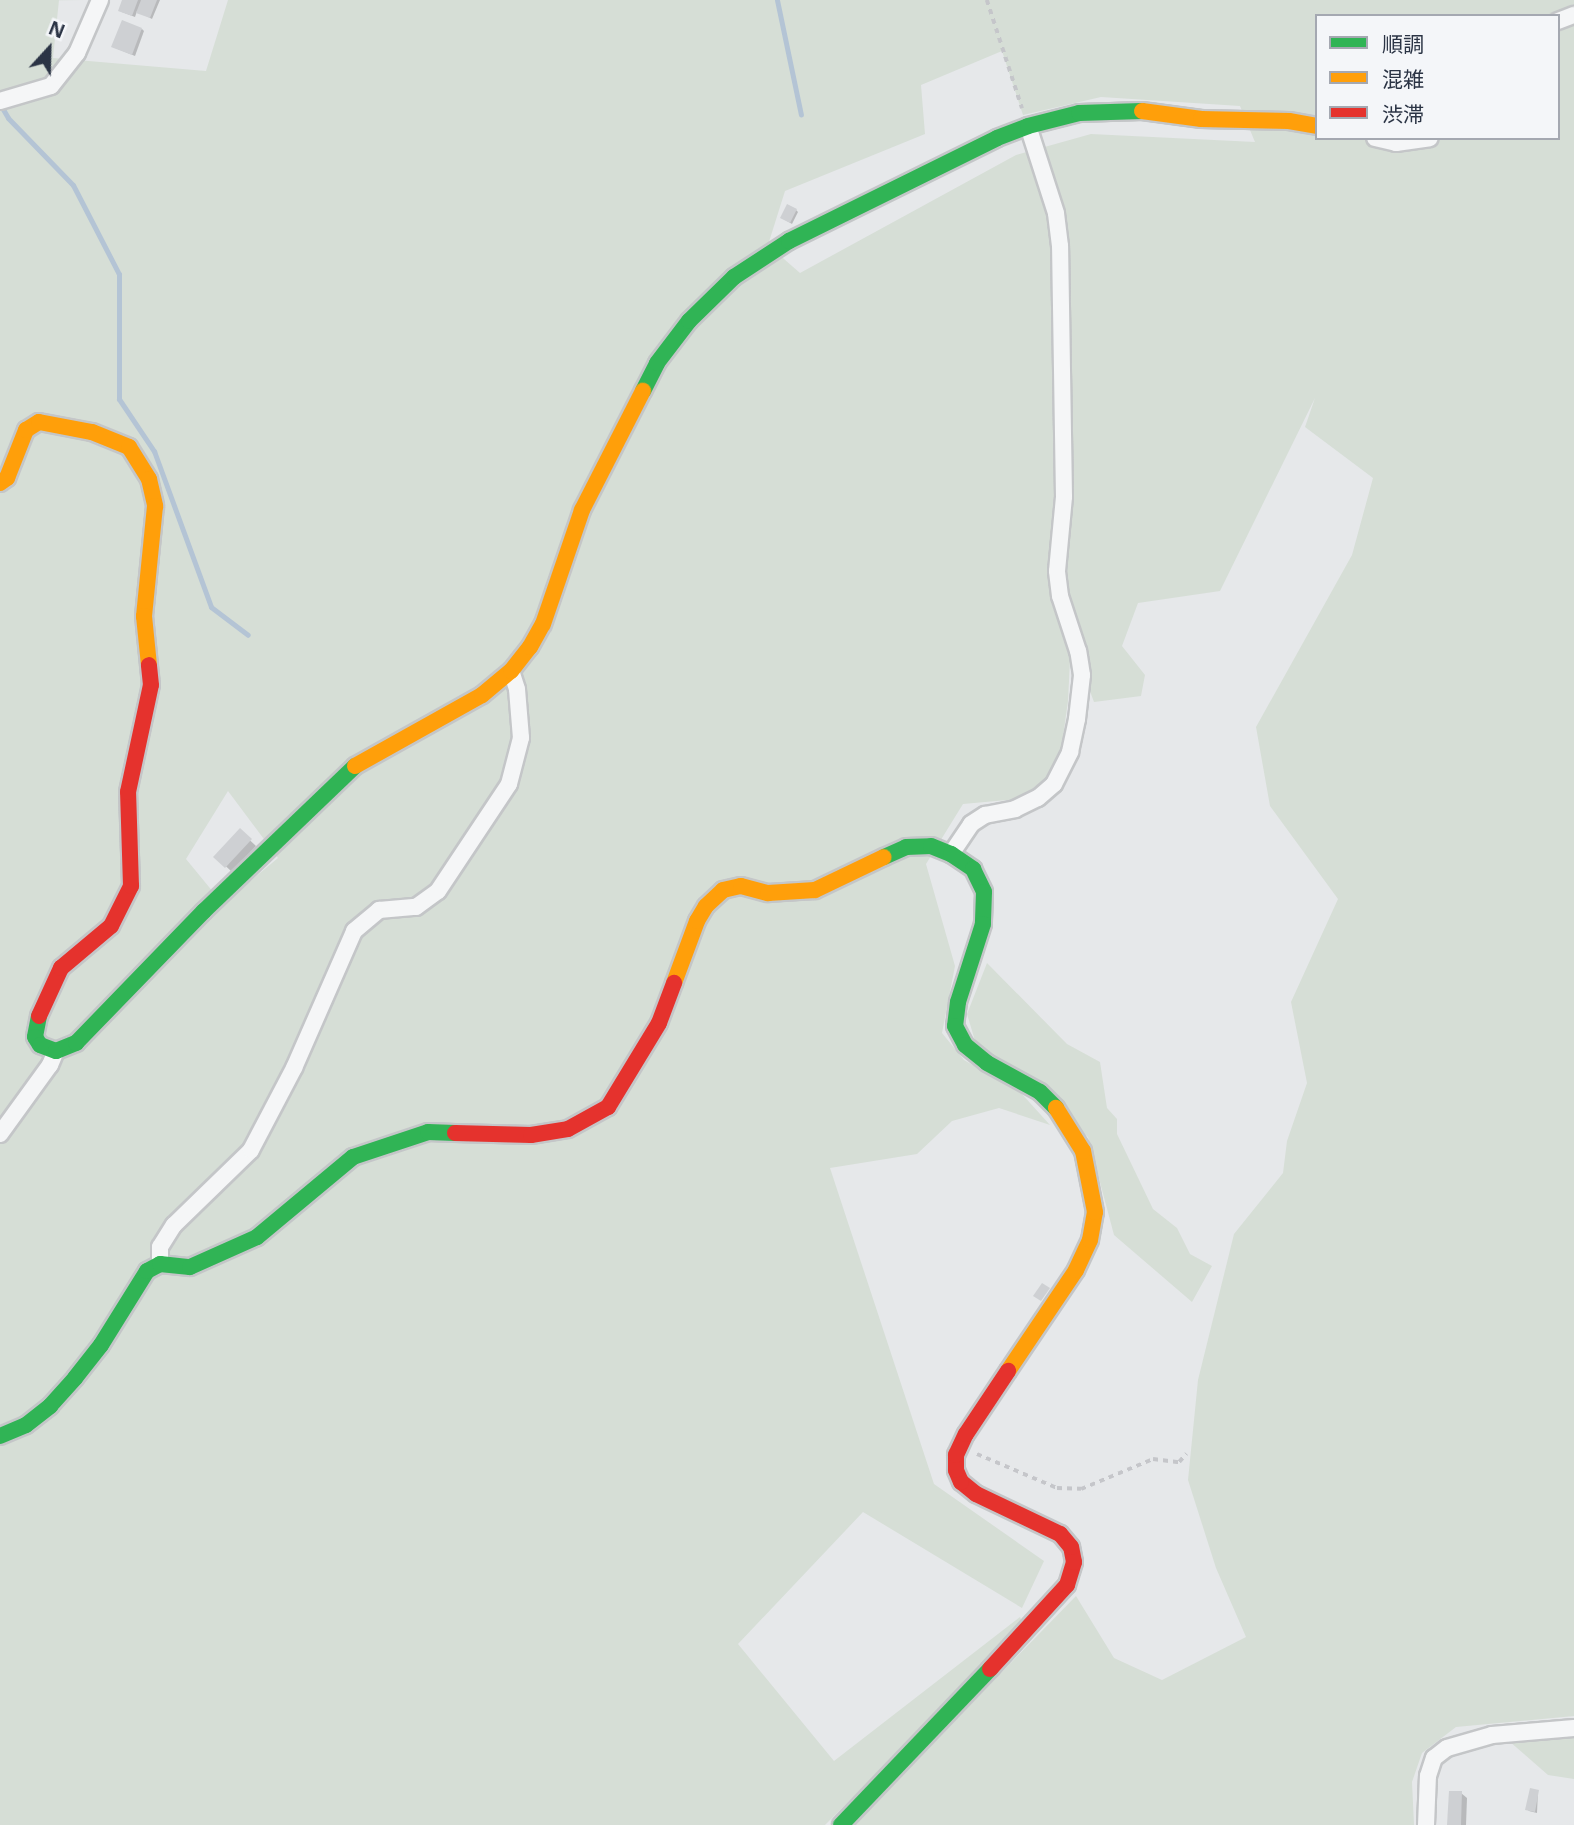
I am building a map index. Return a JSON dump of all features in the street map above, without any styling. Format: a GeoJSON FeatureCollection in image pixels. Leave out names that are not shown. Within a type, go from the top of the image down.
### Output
{"type":"FeatureCollection","features":[{"type":"Feature","properties":{"kind":"street"},"geometry":{"type":"LineString","coordinates":[[4,100],[51,86],[77,53],[100,0]]}},
{"type":"Feature","properties":{"kind":"street"},"geometry":{"type":"LineString","coordinates":[[0,483],[7,478],[26,430],[39,422],[92,432],[129,447],[149,479],[155,506],[144,616],[151,685],[128,792],[131,886],[111,926],[61,968],[37,1019],[36,1037],[40,1045],[57,1051],[76,1044],[204,911],[345,773],[379,750],[482,695],[511,671],[530,648],[543,624],[582,510],[657,363],[689,321],[734,277],[789,241],[1028,126],[1079,113],[1116,110],[1164,112],[1200,120],[1289,121],[1315,126]]}},
{"type":"Feature","properties":{"kind":"street"},"geometry":{"type":"LineString","coordinates":[[951,854],[971,824],[985,815],[1015,809],[1054,785],[1070,752],[1082,675],[1078,651],[1060,596],[1057,571],[1064,497],[1060,246],[1056,213],[1028,126]]}},
{"type":"Feature","properties":{"kind":"street"},"geometry":{"type":"LineString","coordinates":[[1383,140],[1396,143],[1416,140]]}},
{"type":"Feature","properties":{"kind":"street"},"geometry":{"type":"LineString","coordinates":[[160,1264],[160,1247],[174,1225],[251,1150],[294,1069],[354,931],[379,911],[416,907],[438,891],[509,783],[521,738],[517,689],[511,671]]}},
{"type":"Feature","properties":{"kind":"street"},"geometry":{"type":"LineString","coordinates":[[0,1436],[26,1425],[50,1406],[101,1345],[148,1271],[160,1264],[190,1267],[257,1237],[353,1157],[428,1132],[531,1135],[568,1129],[608,1107],[659,1023],[697,921],[706,906],[723,890],[741,886],[768,893],[815,890],[906,847],[930,846],[951,854],[973,869],[984,892],[982,924],[958,1002],[955,1026],[965,1045],[987,1063],[1040,1092],[1062,1114],[1083,1151],[1095,1212],[1090,1240],[1076,1270],[966,1434],[956,1455],[956,1470],[961,1482],[976,1494],[1060,1534],[1071,1547],[1074,1562],[1072,1575],[1037,1620],[841,1825]]}},
{"type":"Feature","properties":{"kind":"street"},"geometry":{"type":"LineString","coordinates":[[0,1134],[50,1065],[57,1051]]}},
{"type":"Feature","properties":{"kind":"street"},"geometry":{"type":"LineString","coordinates":[[1426,1825],[1428,1776],[1434,1758],[1447,1748],[1492,1735],[1574,1728]]}},
{"type":"Feature","properties":{"kind":"path"},"geometry":{"type":"LineString","coordinates":[[987,0],[1028,126]]}},
{"type":"Feature","properties":{"kind":"path"},"geometry":{"type":"LineString","coordinates":[[966,1434],[975,1453],[1057,1488],[1081,1489],[1153,1459],[1179,1462],[1186,1454]]}},
{"type":"Feature","properties":{"kind":"shaded area"},"geometry":{"type":"Polygon","coordinates":[[[0,0],[59,0],[53,58],[206,71],[228,0],[1574,0],[1574,1716],[1456,1727],[1422,1753],[1412,1782],[1414,1825],[853,1825],[1076,1596],[1114,1658],[1162,1680],[1246,1637],[1216,1568],[1188,1480],[1198,1380],[1234,1234],[1283,1173],[1287,1141],[1307,1083],[1291,1002],[1338,899],[1270,806],[1256,727],[1352,555],[1373,478],[1305,427],[1315,398],[1220,591],[1138,603],[1122,646],[1145,675],[1141,696],[1094,702],[1071,640],[1068,701],[1061,751],[1050,776],[1018,799],[963,804],[926,864],[955,966],[942,1033],[964,1060],[1021,1093],[1050,1125],[999,1108],[952,1121],[917,1154],[830,1168],[934,1484],[1044,1561],[1022,1608],[863,1512],[738,1644],[834,1761],[1020,1617],[1024,1626],[825,1825],[0,1825],[0,0]],[[1002,51],[921,85],[925,134],[785,191],[768,245],[800,273],[1016,155],[1091,134],[1255,142],[1240,106],[1101,97],[1023,115],[1002,51]],[[228,791],[186,859],[223,904],[278,858],[228,791]]]}},
{"type":"Feature","properties":{"kind":"shaded area"},"geometry":{"type":"Polygon","coordinates":[[[987,963],[1067,1044],[1100,1062],[1107,1108],[1117,1119],[1117,1134],[1153,1209],[1177,1228],[1190,1254],[1212,1266],[1192,1302],[1114,1235],[1088,1137],[976,1044],[967,1014],[987,963]]]}},
{"type":"Feature","properties":{"kind":"shaded area"},"geometry":{"type":"Polygon","coordinates":[[[1574,1736],[1574,1779],[1548,1775],[1509,1741],[1574,1736]]]}},
{"type":"Feature","properties":{"kind":"building"},"geometry":{"type":"Polygon","coordinates":[[[122,0],[138,0],[132,16],[118,11],[122,0]]]}},
{"type":"Feature","properties":{"kind":"building"},"geometry":{"type":"Polygon","coordinates":[[[141,0],[157,0],[150,18],[136,13],[141,0]]]}},
{"type":"Feature","properties":{"kind":"building"},"geometry":{"type":"Polygon","coordinates":[[[122,20],[142,28],[132,55],[111,47],[122,20]]]}},
{"type":"Feature","properties":{"kind":"building"},"geometry":{"type":"Polygon","coordinates":[[[787,204],[797,209],[790,223],[780,218],[787,204]]]}},
{"type":"Feature","properties":{"kind":"building"},"geometry":{"type":"Polygon","coordinates":[[[240,828],[252,839],[225,868],[213,857],[240,828]]]}},
{"type":"Feature","properties":{"kind":"building"},"geometry":{"type":"Polygon","coordinates":[[[1042,1283],[1050,1288],[1041,1301],[1033,1296],[1042,1283]]]}},
{"type":"Feature","properties":{"kind":"building"},"geometry":{"type":"Polygon","coordinates":[[[1530,1788],[1539,1790],[1535,1812],[1525,1810],[1530,1788]]]}},
{"type":"Feature","properties":{"kind":"building"},"geometry":{"type":"Polygon","coordinates":[[[1449,1791],[1462,1791],[1461,1825],[1447,1825],[1449,1791]]]}},
{"type":"Feature","properties":{"kind":"waterway"},"geometry":{"type":"LineString","coordinates":[[777,0],[801,115]]}},
{"type":"Feature","properties":{"kind":"waterway"},"geometry":{"type":"LineString","coordinates":[[0,104],[8,118],[73,185],[119,274],[119,399],[154,451],[211,607],[248,635]]}},
{"type":"Feature","properties":{"kind":"traffic: fast"},"geometry":{"type":"LineString","coordinates":[[643,391],[657,363],[689,321],[734,277],[789,241],[997,138],[1028,126],[1079,113],[1142,111]]}},
{"type":"Feature","properties":{"kind":"traffic: fast"},"geometry":{"type":"LineString","coordinates":[[39,1016],[35,1037],[40,1045],[56,1051],[76,1043],[204,911],[355,766]]}},
{"type":"Feature","properties":{"kind":"traffic: fast"},"geometry":{"type":"LineString","coordinates":[[884,857],[906,847],[931,846],[951,854],[973,869],[984,892],[983,924],[958,1002],[955,1026],[965,1045],[987,1063],[1040,1092],[1056,1108]]}},
{"type":"Feature","properties":{"kind":"traffic: fast"},"geometry":{"type":"LineString","coordinates":[[0,1436],[26,1425],[50,1406],[75,1378],[101,1345],[147,1271],[160,1264],[190,1267],[257,1237],[353,1157],[428,1132],[455,1133]]}},
{"type":"Feature","properties":{"kind":"traffic: fast"},"geometry":{"type":"LineString","coordinates":[[841,1825],[990,1669]]}},
{"type":"Feature","properties":{"kind":"traffic: slow"},"geometry":{"type":"LineString","coordinates":[[1142,111],[1201,119],[1289,121],[1315,126]]}},
{"type":"Feature","properties":{"kind":"traffic: slow"},"geometry":{"type":"LineString","coordinates":[[355,766],[482,695],[511,671],[530,647],[543,624],[582,510],[643,391]]}},
{"type":"Feature","properties":{"kind":"traffic: slow"},"geometry":{"type":"LineString","coordinates":[[0,483],[7,478],[26,430],[39,422],[92,432],[129,447],[149,479],[155,506],[144,616],[149,665]]}},
{"type":"Feature","properties":{"kind":"traffic: slow"},"geometry":{"type":"LineString","coordinates":[[674,983],[697,921],[706,906],[723,890],[741,886],[768,893],[815,890],[884,857]]}},
{"type":"Feature","properties":{"kind":"traffic: slow"},"geometry":{"type":"LineString","coordinates":[[1008,1371],[1076,1270],[1090,1240],[1095,1212],[1083,1151],[1056,1108]]}},
{"type":"Feature","properties":{"kind":"traffic: jam"},"geometry":{"type":"LineString","coordinates":[[39,1016],[61,968],[111,926],[131,886],[128,792],[151,685],[149,665]]}},
{"type":"Feature","properties":{"kind":"traffic: jam"},"geometry":{"type":"LineString","coordinates":[[455,1133],[531,1135],[568,1129],[608,1107],[659,1023],[674,983]]}},
{"type":"Feature","properties":{"kind":"traffic: jam"},"geometry":{"type":"LineString","coordinates":[[990,1669],[1067,1585],[1074,1562],[1071,1547],[1060,1534],[976,1494],[961,1482],[956,1470],[956,1455],[966,1434],[1008,1371]]}}]}
